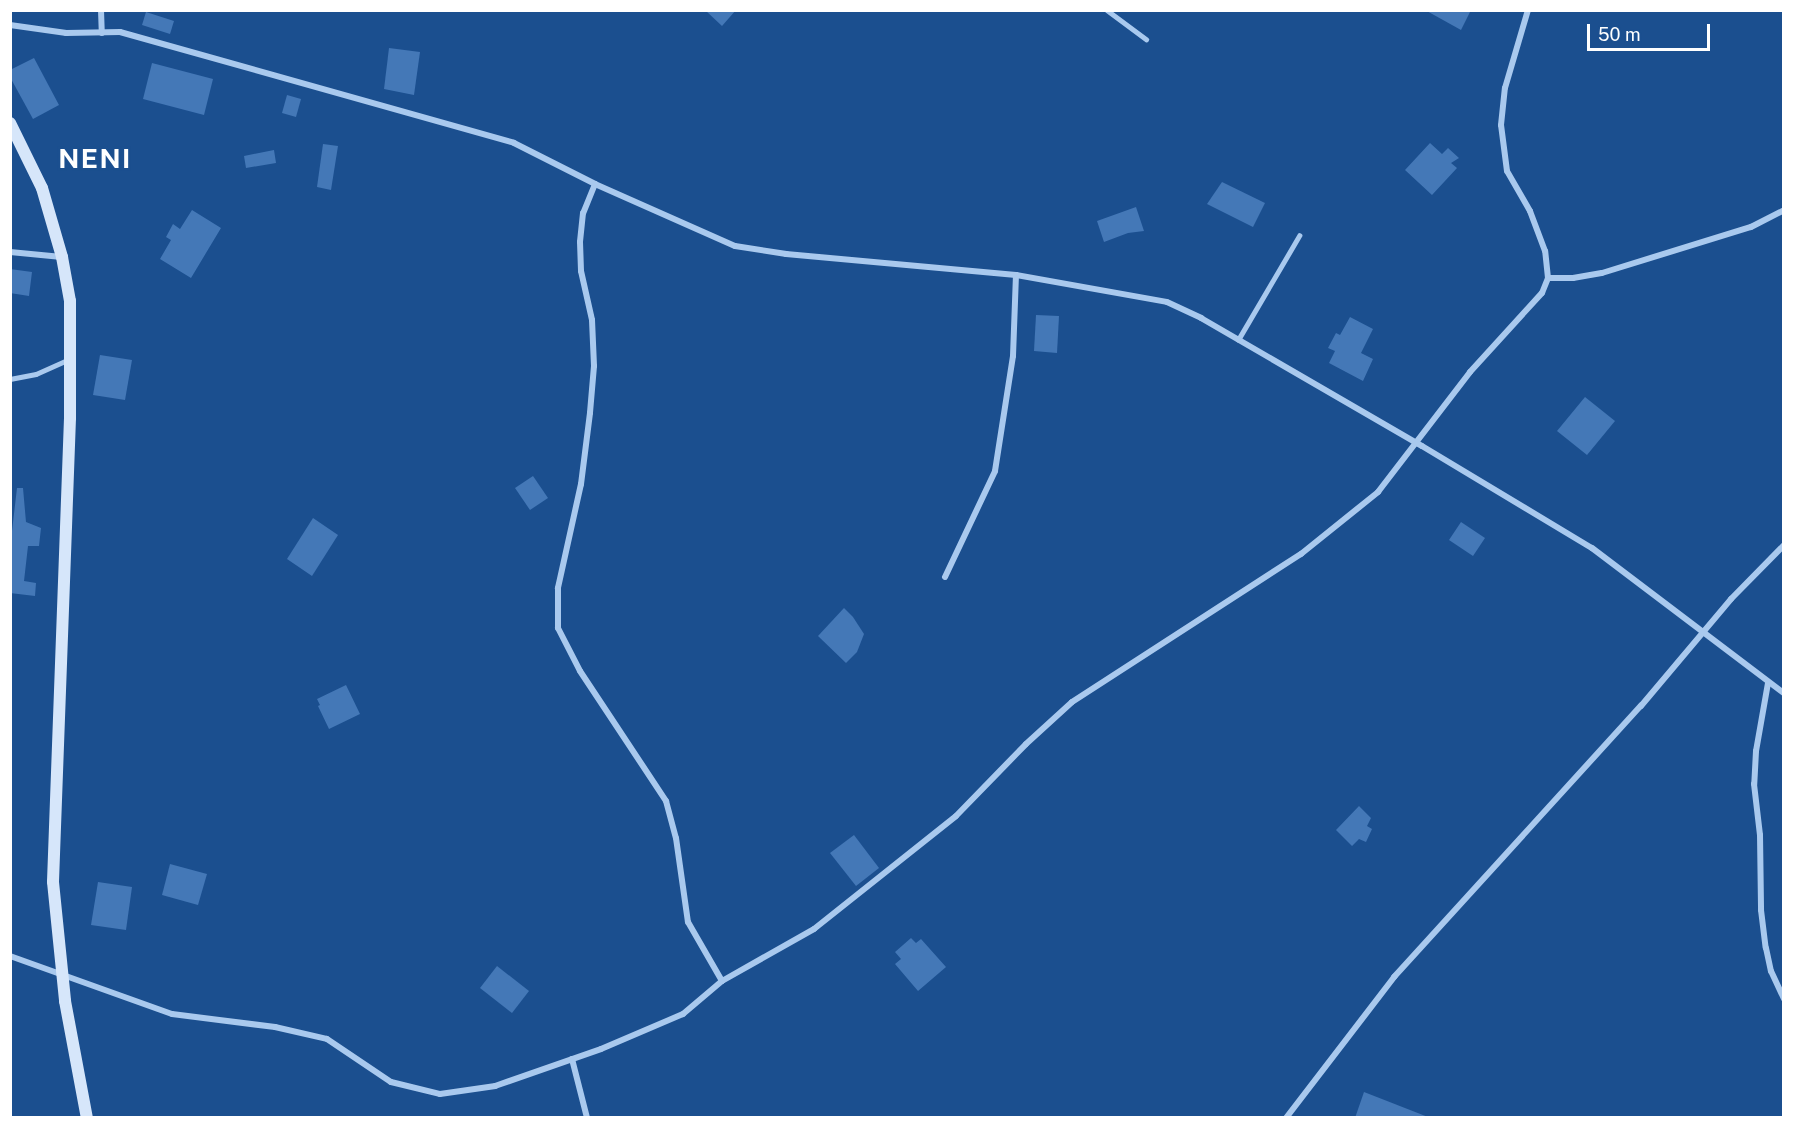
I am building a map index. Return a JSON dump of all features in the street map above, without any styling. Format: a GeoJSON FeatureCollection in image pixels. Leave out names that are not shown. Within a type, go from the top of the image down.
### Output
{"type":"FeatureCollection","features":[{"type":"Feature","properties":{"kind":"main road"},"geometry":{"type":"LineString","coordinates":[[10,123],[42,188],[62,257],[70,301],[65,582],[53,882],[63,977],[87,1118]]}},
{"type":"Feature","properties":{"kind":"street"},"geometry":{"type":"LineString","coordinates":[[101,10],[102,33]]}},
{"type":"Feature","properties":{"kind":"street"},"geometry":{"type":"LineString","coordinates":[[10,956],[63,977],[172,1014],[275,1027],[327,1039],[392,1082],[440,1094],[495,1086],[572,1059],[683,1014],[722,981],[813,929],[956,816],[1026,744],[1072,702],[1301,554],[1378,492],[1470,372],[1542,293],[1548,278],[1545,251],[1530,212],[1507,171],[1501,125],[1505,88],[1528,10]]}},
{"type":"Feature","properties":{"kind":"street"},"geometry":{"type":"LineString","coordinates":[[10,25],[66,33],[120,33],[514,143],[595,184],[735,246],[786,254],[1016,275],[1167,302],[1238,340],[1416,443],[1592,548],[1784,693]]}},
{"type":"Feature","properties":{"kind":"street"},"geometry":{"type":"LineString","coordinates":[[595,184],[583,213],[580,242],[581,271],[591,320],[594,366],[581,484],[558,588],[558,628],[580,671],[666,801],[676,838],[688,922],[722,981]]}},
{"type":"Feature","properties":{"kind":"street"},"geometry":{"type":"LineString","coordinates":[[1548,278],[1573,278],[1602,273],[1740,230],[1784,210]]}},
{"type":"Feature","properties":{"kind":"street"},"geometry":{"type":"LineString","coordinates":[[10,252],[62,257]]}},
{"type":"Feature","properties":{"kind":"street"},"geometry":{"type":"LineString","coordinates":[[945,577],[995,471],[1013,356],[1016,275]]}},
{"type":"Feature","properties":{"kind":"street"},"geometry":{"type":"LineString","coordinates":[[1286,1118],[1394,977],[1633,715],[1731,599],[1784,545]]}},
{"type":"Feature","properties":{"kind":"street"},"geometry":{"type":"LineString","coordinates":[[1768,683],[1756,751],[1754,784],[1761,835],[1761,910],[1765,939],[1771,971],[1784,999]]}},
{"type":"Feature","properties":{"kind":"street"},"geometry":{"type":"LineString","coordinates":[[572,1059],[587,1118]]}},
{"type":"Feature","properties":{"kind":"lane"},"geometry":{"type":"LineString","coordinates":[[1107,10],[1146,39]]}},
{"type":"Feature","properties":{"kind":"lane"},"geometry":{"type":"LineString","coordinates":[[1238,340],[1299,237]]}},
{"type":"Feature","properties":{"kind":"lane"},"geometry":{"type":"LineString","coordinates":[[10,379],[36,374],[70,358]]}},
{"type":"Feature","properties":{"kind":"building"},"geometry":{"type":"Polygon","coordinates":[[[705,10],[736,10],[722,26],[705,10]]]}},
{"type":"Feature","properties":{"kind":"building"},"geometry":{"type":"Polygon","coordinates":[[[1425,10],[1471,10],[1461,30],[1425,10]]]}},
{"type":"Feature","properties":{"kind":"building"},"geometry":{"type":"Polygon","coordinates":[[[146,12],[174,21],[170,34],[142,25],[146,12]]]}},
{"type":"Feature","properties":{"kind":"building"},"geometry":{"type":"Polygon","coordinates":[[[389,48],[420,52],[414,95],[384,89],[389,48]]]}},
{"type":"Feature","properties":{"kind":"building"},"geometry":{"type":"Polygon","coordinates":[[[34,58],[59,105],[33,119],[10,77],[10,70],[34,58]]]}},
{"type":"Feature","properties":{"kind":"building"},"geometry":{"type":"Polygon","coordinates":[[[152,63],[213,79],[204,115],[143,99],[152,63]]]}},
{"type":"Feature","properties":{"kind":"building"},"geometry":{"type":"Polygon","coordinates":[[[287,95],[301,99],[296,117],[282,113],[287,95]]]}},
{"type":"Feature","properties":{"kind":"building"},"geometry":{"type":"Polygon","coordinates":[[[1430,143],[1442,154],[1448,148],[1459,158],[1451,163],[1457,168],[1432,195],[1405,170],[1430,143]]]}},
{"type":"Feature","properties":{"kind":"building"},"geometry":{"type":"Polygon","coordinates":[[[323,144],[338,146],[331,190],[317,187],[323,144]]]}},
{"type":"Feature","properties":{"kind":"building"},"geometry":{"type":"Polygon","coordinates":[[[274,150],[276,163],[246,168],[244,156],[274,150]]]}},
{"type":"Feature","properties":{"kind":"building"},"geometry":{"type":"Polygon","coordinates":[[[1222,182],[1265,203],[1253,227],[1207,204],[1222,182]]]}},
{"type":"Feature","properties":{"kind":"building"},"geometry":{"type":"Polygon","coordinates":[[[1136,207],[1144,231],[1128,233],[1104,242],[1097,221],[1136,207]]]}},
{"type":"Feature","properties":{"kind":"building"},"geometry":{"type":"Polygon","coordinates":[[[192,210],[221,228],[191,278],[160,259],[171,240],[166,237],[173,224],[180,229],[192,210]]]}},
{"type":"Feature","properties":{"kind":"building"},"geometry":{"type":"Polygon","coordinates":[[[10,269],[32,272],[29,296],[10,293],[10,269]]]}},
{"type":"Feature","properties":{"kind":"building"},"geometry":{"type":"Polygon","coordinates":[[[1036,315],[1059,316],[1057,353],[1034,351],[1036,315]]]}},
{"type":"Feature","properties":{"kind":"building"},"geometry":{"type":"Polygon","coordinates":[[[1350,317],[1373,329],[1361,353],[1373,359],[1363,381],[1329,363],[1335,351],[1328,348],[1336,333],[1340,335],[1350,317]]]}},
{"type":"Feature","properties":{"kind":"building"},"geometry":{"type":"Polygon","coordinates":[[[100,355],[132,360],[125,400],[93,395],[100,355]]]}},
{"type":"Feature","properties":{"kind":"building"},"geometry":{"type":"Polygon","coordinates":[[[1585,397],[1615,421],[1587,455],[1557,431],[1585,397]]]}},
{"type":"Feature","properties":{"kind":"building"},"geometry":{"type":"Polygon","coordinates":[[[533,476],[548,498],[530,510],[515,488],[533,476]]]}},
{"type":"Feature","properties":{"kind":"building"},"geometry":{"type":"Polygon","coordinates":[[[17,488],[23,488],[26,522],[41,528],[39,546],[28,546],[24,581],[36,583],[35,596],[10,593],[10,548],[17,488]]]}},
{"type":"Feature","properties":{"kind":"building"},"geometry":{"type":"Polygon","coordinates":[[[313,518],[338,535],[312,576],[287,559],[313,518]]]}},
{"type":"Feature","properties":{"kind":"building"},"geometry":{"type":"Polygon","coordinates":[[[1461,522],[1485,538],[1473,556],[1449,540],[1461,522]]]}},
{"type":"Feature","properties":{"kind":"building"},"geometry":{"type":"Polygon","coordinates":[[[844,608],[864,634],[857,652],[846,663],[818,636],[844,608]]]}},
{"type":"Feature","properties":{"kind":"building"},"geometry":{"type":"Polygon","coordinates":[[[346,685],[360,714],[329,729],[317,699],[346,685]]]}},
{"type":"Feature","properties":{"kind":"building"},"geometry":{"type":"Polygon","coordinates":[[[1359,806],[1371,818],[1367,826],[1372,829],[1366,842],[1359,839],[1352,846],[1336,830],[1359,806]]]}},
{"type":"Feature","properties":{"kind":"building"},"geometry":{"type":"Polygon","coordinates":[[[854,835],[879,868],[856,886],[830,853],[854,835]]]}},
{"type":"Feature","properties":{"kind":"building"},"geometry":{"type":"Polygon","coordinates":[[[170,864],[207,874],[198,905],[162,895],[170,864]]]}},
{"type":"Feature","properties":{"kind":"building"},"geometry":{"type":"Polygon","coordinates":[[[98,882],[132,887],[126,930],[91,925],[98,882]]]}},
{"type":"Feature","properties":{"kind":"building"},"geometry":{"type":"Polygon","coordinates":[[[911,938],[916,943],[921,939],[946,967],[918,991],[895,964],[901,959],[895,952],[911,938]]]}},
{"type":"Feature","properties":{"kind":"building"},"geometry":{"type":"Polygon","coordinates":[[[497,966],[529,991],[512,1013],[480,988],[497,966]]]}},
{"type":"Feature","properties":{"kind":"building"},"geometry":{"type":"Polygon","coordinates":[[[1364,1092],[1428,1117],[1428,1118],[1355,1118],[1364,1092]]]}},
{"type":"Feature","properties":{"kind":"district","name":"NENI"},"geometry":{"type":"Point","coordinates":[95,159]}}]}
